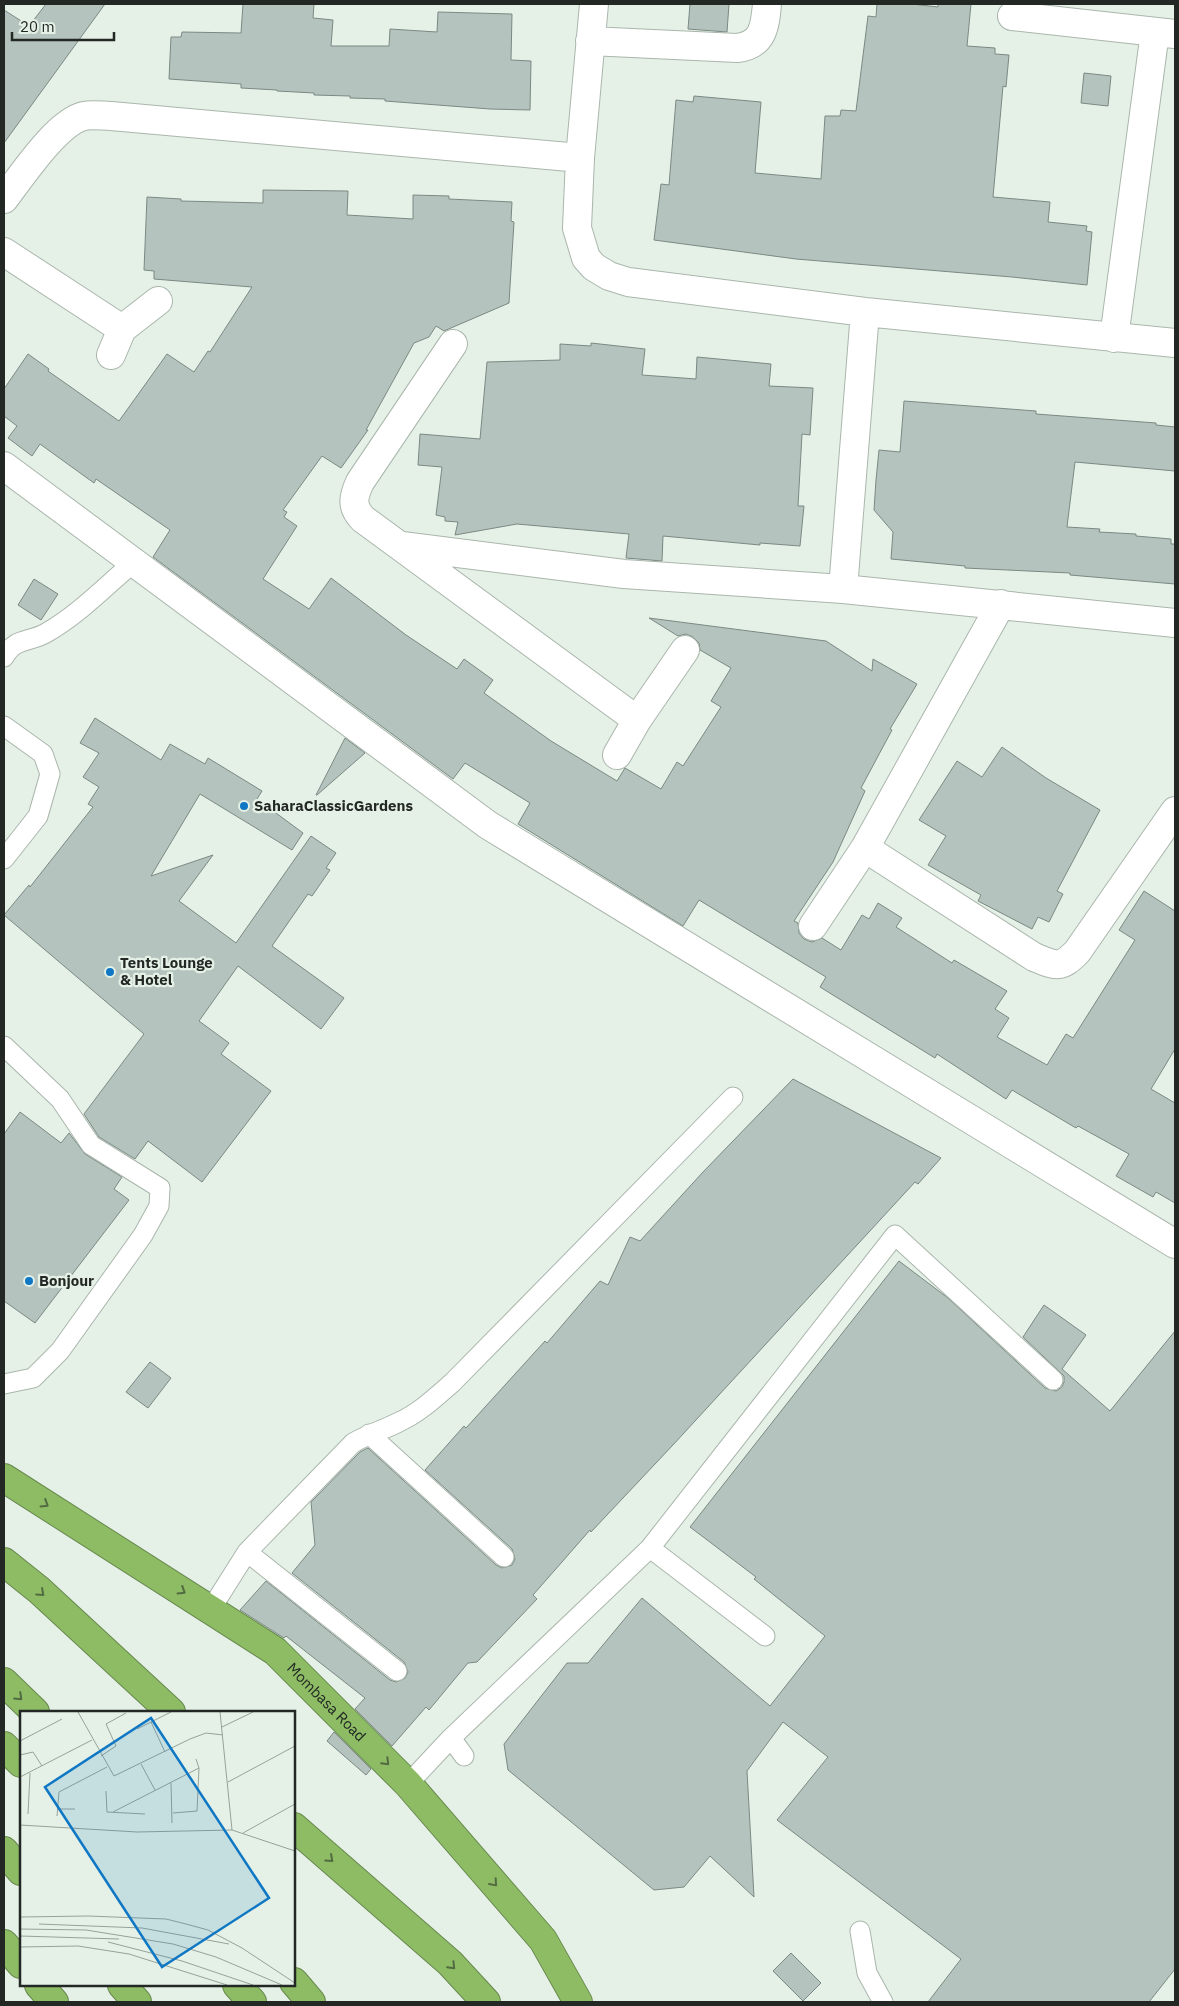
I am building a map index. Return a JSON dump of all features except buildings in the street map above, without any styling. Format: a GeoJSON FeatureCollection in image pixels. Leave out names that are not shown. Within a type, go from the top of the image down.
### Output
{"type":"FeatureCollection","features":[{"type":"Feature","properties":{"kind":"highway","name":"Mombasa Road"},"geometry":{"type":"LineString","coordinates":[[4,1478],[211,1609],[275,1652],[408,1784],[543,1940],[578,2002]]}},
{"type":"Feature","properties":{"kind":"highway"},"geometry":{"type":"LineString","coordinates":[[4,1562],[39,1590],[170,1711]]}},
{"type":"Feature","properties":{"kind":"highway"},"geometry":{"type":"LineString","coordinates":[[4,1682],[34,1711]]}},
{"type":"Feature","properties":{"kind":"highway"},"geometry":{"type":"LineString","coordinates":[[4,1746],[20,1762]]}},
{"type":"Feature","properties":{"kind":"highway"},"geometry":{"type":"LineString","coordinates":[[295,1827],[450,1963],[486,2002]]}},
{"type":"Feature","properties":{"kind":"highway"},"geometry":{"type":"LineString","coordinates":[[4,1851],[20,1870]]}},
{"type":"Feature","properties":{"kind":"highway"},"geometry":{"type":"LineString","coordinates":[[4,1944],[20,1963]]}},
{"type":"Feature","properties":{"kind":"highway"},"geometry":{"type":"LineString","coordinates":[[295,1983],[311,2002]]}},
{"type":"Feature","properties":{"kind":"highway"},"geometry":{"type":"LineString","coordinates":[[40,1986],[54,2002]]}},
{"type":"Feature","properties":{"kind":"highway"},"geometry":{"type":"LineString","coordinates":[[123,1986],[137,2002]]}},
{"type":"Feature","properties":{"kind":"highway"},"geometry":{"type":"LineString","coordinates":[[237,1986],[252,2002]]}},
{"type":"Feature","properties":{"kind":"street"},"geometry":{"type":"LineString","coordinates":[[594,4],[580,158],[577,228],[581,247],[586,258],[594,267],[608,276],[628,282],[865,312],[1175,343]]}},
{"type":"Feature","properties":{"kind":"street"},"geometry":{"type":"LineString","coordinates":[[590,41],[748,47],[756,41],[763,31],[767,4]]}},
{"type":"Feature","properties":{"kind":"street"},"geometry":{"type":"LineString","coordinates":[[1012,16],[1165,33],[1114,338]]}},
{"type":"Feature","properties":{"kind":"street"},"geometry":{"type":"LineString","coordinates":[[4,199],[51,139],[66,124],[84,116],[111,116],[580,158]]}},
{"type":"Feature","properties":{"kind":"street"},"geometry":{"type":"LineString","coordinates":[[4,252],[122,329]]}},
{"type":"Feature","properties":{"kind":"street"},"geometry":{"type":"LineString","coordinates":[[111,355],[122,329],[158,301]]}},
{"type":"Feature","properties":{"kind":"street"},"geometry":{"type":"LineString","coordinates":[[843,589],[865,312]]}},
{"type":"Feature","properties":{"kind":"street"},"geometry":{"type":"LineString","coordinates":[[453,344],[355,493],[353,504],[356,512],[637,720]]}},
{"type":"Feature","properties":{"kind":"street"},"geometry":{"type":"LineString","coordinates":[[4,466],[488,824],[1175,1244]]}},
{"type":"Feature","properties":{"kind":"street"},"geometry":{"type":"LineString","coordinates":[[402,546],[624,574],[843,589],[1175,623]]}},
{"type":"Feature","properties":{"kind":"street"},"geometry":{"type":"LineString","coordinates":[[813,926],[865,848],[1001,604]]}},
{"type":"Feature","properties":{"kind":"street"},"geometry":{"type":"LineString","coordinates":[[617,755],[637,720],[685,650]]}},
{"type":"Feature","properties":{"kind":"street"},"geometry":{"type":"LineString","coordinates":[[865,848],[1034,957],[1052,965],[1066,963],[1077,952],[1175,811]]}},
{"type":"Feature","properties":{"kind":"lane"},"geometry":{"type":"LineString","coordinates":[[4,657],[11,646],[45,634],[74,613],[134,562]]}},
{"type":"Feature","properties":{"kind":"lane"},"geometry":{"type":"LineString","coordinates":[[4,726],[43,754],[50,774],[38,816],[4,859]]}},
{"type":"Feature","properties":{"kind":"lane"},"geometry":{"type":"LineString","coordinates":[[4,1046],[60,1100],[91,1145],[160,1188],[159,1206],[143,1235],[60,1351],[33,1378],[4,1384]]}},
{"type":"Feature","properties":{"kind":"lane"},"geometry":{"type":"LineString","coordinates":[[211,1609],[246,1552],[353,1443],[422,1409],[452,1382],[733,1098]]}},
{"type":"Feature","properties":{"kind":"lane"},"geometry":{"type":"LineString","coordinates":[[408,1784],[451,1738],[650,1548],[895,1235],[1053,1380]]}},
{"type":"Feature","properties":{"kind":"lane"},"geometry":{"type":"LineString","coordinates":[[369,1434],[504,1557]]}},
{"type":"Feature","properties":{"kind":"lane"},"geometry":{"type":"LineString","coordinates":[[650,1548],[765,1636]]}},
{"type":"Feature","properties":{"kind":"lane"},"geometry":{"type":"LineString","coordinates":[[246,1552],[397,1671]]}},
{"type":"Feature","properties":{"kind":"lane"},"geometry":{"type":"LineString","coordinates":[[451,1738],[464,1756]]}},
{"type":"Feature","properties":{"kind":"lane"},"geometry":{"type":"LineString","coordinates":[[860,1931],[867,1973],[883,2002]]}},
{"type":"Feature","properties":{"kind":"place","name":"SaharaClassicGardens"},"geometry":{"type":"Point","coordinates":[244,806]}},
{"type":"Feature","properties":{"kind":"place","name":"Tents Lounge & Hotel"},"geometry":{"type":"Point","coordinates":[110,972]}},
{"type":"Feature","properties":{"kind":"place","name":"Bonjour"},"geometry":{"type":"Point","coordinates":[29,1281]}}]}
